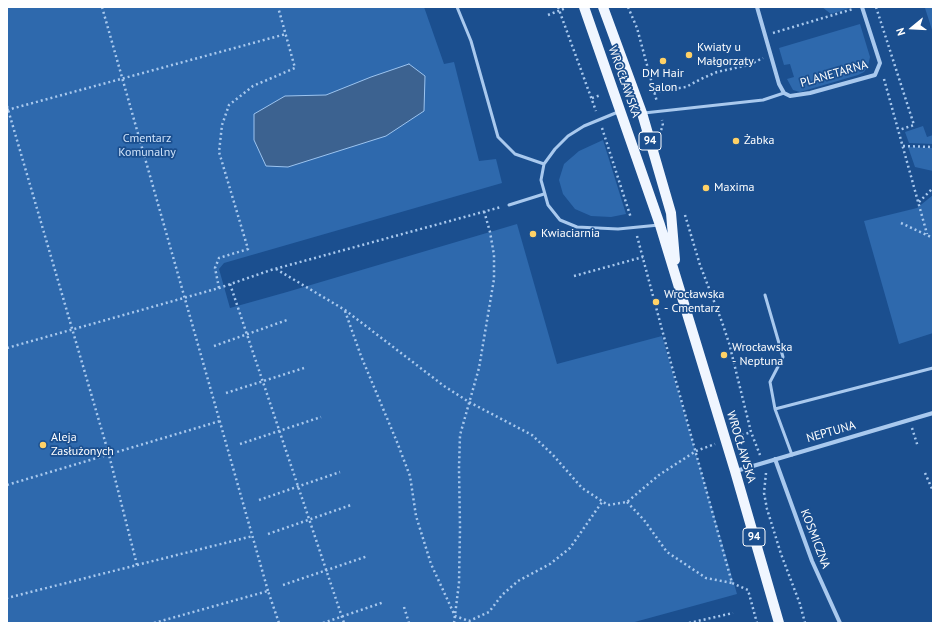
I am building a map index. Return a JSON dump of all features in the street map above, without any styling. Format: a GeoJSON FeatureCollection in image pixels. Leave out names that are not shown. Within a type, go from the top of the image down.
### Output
{"type":"FeatureCollection","features":[{"type":"Feature","properties":{"kind":"main road","name":"WROCŁAWSKA"},"geometry":{"type":"LineString","coordinates":[[584,7],[660,225],[726,440],[779,623]]}},
{"type":"Feature","properties":{"kind":"main road","name":"WROCŁAWSKA"},"geometry":{"type":"LineString","coordinates":[[603,7],[642,113],[671,213],[677,280]]}},
{"type":"Feature","properties":{"kind":"street"},"geometry":{"type":"LineString","coordinates":[[757,7],[779,84],[784,93]]}},
{"type":"Feature","properties":{"kind":"street"},"geometry":{"type":"LineString","coordinates":[[862,7],[880,63]]}},
{"type":"Feature","properties":{"kind":"street","name":"PLANETARNA"},"geometry":{"type":"LineString","coordinates":[[784,93],[790,96],[810,93],[875,75],[880,63]]}},
{"type":"Feature","properties":{"kind":"street","name":"NEPTUNA"},"geometry":{"type":"LineString","coordinates":[[735,471],[933,413]]}},
{"type":"Feature","properties":{"kind":"street","name":"KOSMICZNA"},"geometry":{"type":"LineString","coordinates":[[775,459],[812,561],[840,623]]}},
{"type":"Feature","properties":{"kind":"lane"},"geometry":{"type":"LineString","coordinates":[[457,7],[471,41],[498,136],[515,154],[544,164]]}},
{"type":"Feature","properties":{"kind":"lane"},"geometry":{"type":"LineString","coordinates":[[642,113],[763,100],[784,93]]}},
{"type":"Feature","properties":{"kind":"lane"},"geometry":{"type":"LineString","coordinates":[[620,112],[584,126],[568,136],[555,149],[544,164],[540,180],[544,194],[548,205],[560,220],[576,227],[618,229],[660,225]]}},
{"type":"Feature","properties":{"kind":"lane"},"geometry":{"type":"LineString","coordinates":[[509,205],[544,194]]}},
{"type":"Feature","properties":{"kind":"lane"},"geometry":{"type":"LineString","coordinates":[[765,295],[783,357],[770,382],[775,408],[792,455]]}},
{"type":"Feature","properties":{"kind":"lane"},"geometry":{"type":"LineString","coordinates":[[775,408],[933,368]]}},
{"type":"Feature","properties":{"kind":"path"},"geometry":{"type":"LineString","coordinates":[[102,7],[278,623]]}},
{"type":"Feature","properties":{"kind":"path"},"geometry":{"type":"LineString","coordinates":[[219,288],[215,268],[219,258],[248,249],[220,152],[222,125],[228,105],[253,86],[295,68],[278,7]]}},
{"type":"Feature","properties":{"kind":"path"},"geometry":{"type":"LineString","coordinates":[[558,7],[592,98],[643,257],[732,584]]}},
{"type":"Feature","properties":{"kind":"path"},"geometry":{"type":"LineString","coordinates":[[628,7],[637,28],[663,122],[660,135]]}},
{"type":"Feature","properties":{"kind":"path"},"geometry":{"type":"LineString","coordinates":[[765,35],[859,7]]}},
{"type":"Feature","properties":{"kind":"path"},"geometry":{"type":"LineString","coordinates":[[876,7],[914,125],[899,130]]}},
{"type":"Feature","properties":{"kind":"path"},"geometry":{"type":"LineString","coordinates":[[548,15],[566,8]]}},
{"type":"Feature","properties":{"kind":"path"},"geometry":{"type":"LineString","coordinates":[[8,110],[286,34]]}},
{"type":"Feature","properties":{"kind":"path"},"geometry":{"type":"LineString","coordinates":[[654,92],[686,87],[718,72],[749,65],[770,54]]}},
{"type":"Feature","properties":{"kind":"path"},"geometry":{"type":"LineString","coordinates":[[880,63],[928,234]]}},
{"type":"Feature","properties":{"kind":"path"},"geometry":{"type":"LineString","coordinates":[[7,106],[109,455],[137,565]]}},
{"type":"Feature","properties":{"kind":"path"},"geometry":{"type":"LineString","coordinates":[[903,146],[933,147]]}},
{"type":"Feature","properties":{"kind":"path"},"geometry":{"type":"LineString","coordinates":[[919,202],[933,188]]}},
{"type":"Feature","properties":{"kind":"path"},"geometry":{"type":"LineString","coordinates":[[7,348],[219,288],[276,269],[509,205]]}},
{"type":"Feature","properties":{"kind":"path"},"geometry":{"type":"LineString","coordinates":[[454,623],[459,583],[460,435],[479,368],[494,279],[494,255],[490,232],[484,212]]}},
{"type":"Feature","properties":{"kind":"path"},"geometry":{"type":"LineString","coordinates":[[684,212],[700,265],[729,343],[751,432],[767,474],[764,493],[767,509],[781,554],[800,604],[805,623]]}},
{"type":"Feature","properties":{"kind":"path"},"geometry":{"type":"LineString","coordinates":[[901,224],[928,234],[933,238]]}},
{"type":"Feature","properties":{"kind":"path"},"geometry":{"type":"LineString","coordinates":[[574,276],[643,257]]}},
{"type":"Feature","properties":{"kind":"path"},"geometry":{"type":"LineString","coordinates":[[276,269],[345,310],[444,386],[469,402],[532,435],[553,455],[582,488],[608,506],[627,502],[659,475],[696,451],[726,440]]}},
{"type":"Feature","properties":{"kind":"path"},"geometry":{"type":"LineString","coordinates":[[230,284],[344,623]]}},
{"type":"Feature","properties":{"kind":"path"},"geometry":{"type":"LineString","coordinates":[[345,310],[361,356],[410,476],[416,516],[431,564],[455,616],[469,621],[489,612],[502,595],[518,581],[550,564],[570,548],[602,502]]}},
{"type":"Feature","properties":{"kind":"path"},"geometry":{"type":"LineString","coordinates":[[214,346],[287,320]]}},
{"type":"Feature","properties":{"kind":"path"},"geometry":{"type":"LineString","coordinates":[[226,393],[304,368]]}},
{"type":"Feature","properties":{"kind":"path"},"geometry":{"type":"LineString","coordinates":[[240,444],[321,417]]}},
{"type":"Feature","properties":{"kind":"path"},"geometry":{"type":"LineString","coordinates":[[909,420],[918,447]]}},
{"type":"Feature","properties":{"kind":"path"},"geometry":{"type":"LineString","coordinates":[[7,485],[220,421]]}},
{"type":"Feature","properties":{"kind":"path"},"geometry":{"type":"LineString","coordinates":[[259,500],[340,472]]}},
{"type":"Feature","properties":{"kind":"path"},"geometry":{"type":"LineString","coordinates":[[925,473],[933,490]]}},
{"type":"Feature","properties":{"kind":"path"},"geometry":{"type":"LineString","coordinates":[[627,502],[644,520],[667,552],[706,578],[732,584],[748,590],[757,623]]}},
{"type":"Feature","properties":{"kind":"path"},"geometry":{"type":"LineString","coordinates":[[268,534],[351,505]]}},
{"type":"Feature","properties":{"kind":"path"},"geometry":{"type":"LineString","coordinates":[[7,598],[253,536]]}},
{"type":"Feature","properties":{"kind":"path"},"geometry":{"type":"LineString","coordinates":[[283,585],[368,556]]}},
{"type":"Feature","properties":{"kind":"path"},"geometry":{"type":"LineString","coordinates":[[154,623],[268,591]]}},
{"type":"Feature","properties":{"kind":"path"},"geometry":{"type":"LineString","coordinates":[[322,623],[384,602]]}},
{"type":"Feature","properties":{"kind":"path"},"geometry":{"type":"LineString","coordinates":[[404,608],[409,623]]}},
{"type":"Feature","properties":{"kind":"path"},"geometry":{"type":"LineString","coordinates":[[689,623],[733,612]]}},
{"type":"Feature","properties":{"kind":"green space","name":"Cmentarz Komunalny"},"geometry":{"type":"Polygon","coordinates":[[[7,7],[424,7],[444,64],[454,62],[479,161],[496,159],[502,183],[224,263],[219,269],[230,308],[517,224],[557,364],[662,336],[737,594],[631,623],[7,623],[7,7]]]}},
{"type":"Feature","properties":{"kind":"green space"},"geometry":{"type":"Polygon","coordinates":[[[822,7],[853,7],[831,14],[822,7]]]}},
{"type":"Feature","properties":{"kind":"green space"},"geometry":{"type":"Polygon","coordinates":[[[933,7],[933,33],[925,8],[933,7]]]}},
{"type":"Feature","properties":{"kind":"green space"},"geometry":{"type":"Polygon","coordinates":[[[860,24],[870,57],[868,66],[864,72],[800,92],[793,90],[787,79],[794,77],[790,64],[784,65],[779,48],[860,24]]]}},
{"type":"Feature","properties":{"kind":"green space"},"geometry":{"type":"Polygon","coordinates":[[[923,126],[927,137],[933,135],[933,144],[909,143],[905,132],[923,126]]]}},
{"type":"Feature","properties":{"kind":"green space"},"geometry":{"type":"Polygon","coordinates":[[[603,140],[626,214],[611,217],[591,216],[575,209],[563,194],[559,180],[564,164],[579,151],[603,140]]]}},
{"type":"Feature","properties":{"kind":"green space"},"geometry":{"type":"Polygon","coordinates":[[[908,147],[933,148],[933,171],[915,167],[908,147]]]}},
{"type":"Feature","properties":{"kind":"green space"},"geometry":{"type":"Polygon","coordinates":[[[933,195],[933,333],[899,344],[864,221],[917,208],[933,195]]]}},
{"type":"Feature","properties":{"kind":"shaded area"},"geometry":{"type":"Polygon","coordinates":[[[409,64],[425,76],[424,111],[386,136],[288,167],[266,166],[254,140],[254,114],[285,96],[326,95],[409,64]]]}},
{"type":"Feature","properties":{"kind":"place","name":"Kwiaty u Małgorzaty"},"geometry":{"type":"Point","coordinates":[689,55]}},
{"type":"Feature","properties":{"kind":"place","name":"DM Hair Salon"},"geometry":{"type":"Point","coordinates":[663,61]}},
{"type":"Feature","properties":{"kind":"place","name":"Żabka"},"geometry":{"type":"Point","coordinates":[736,141]}},
{"type":"Feature","properties":{"kind":"place","name":"Maxima"},"geometry":{"type":"Point","coordinates":[706,188]}},
{"type":"Feature","properties":{"kind":"place","name":"Kwiaciarnia"},"geometry":{"type":"Point","coordinates":[533,234]}},
{"type":"Feature","properties":{"kind":"place","name":"Wrocławska - Cmentarz"},"geometry":{"type":"Point","coordinates":[656,302]}},
{"type":"Feature","properties":{"kind":"place","name":"Wrocławska - Neptuna"},"geometry":{"type":"Point","coordinates":[724,355]}},
{"type":"Feature","properties":{"kind":"place","name":"Aleja Zasłużonych"},"geometry":{"type":"Point","coordinates":[43,445]}}]}
